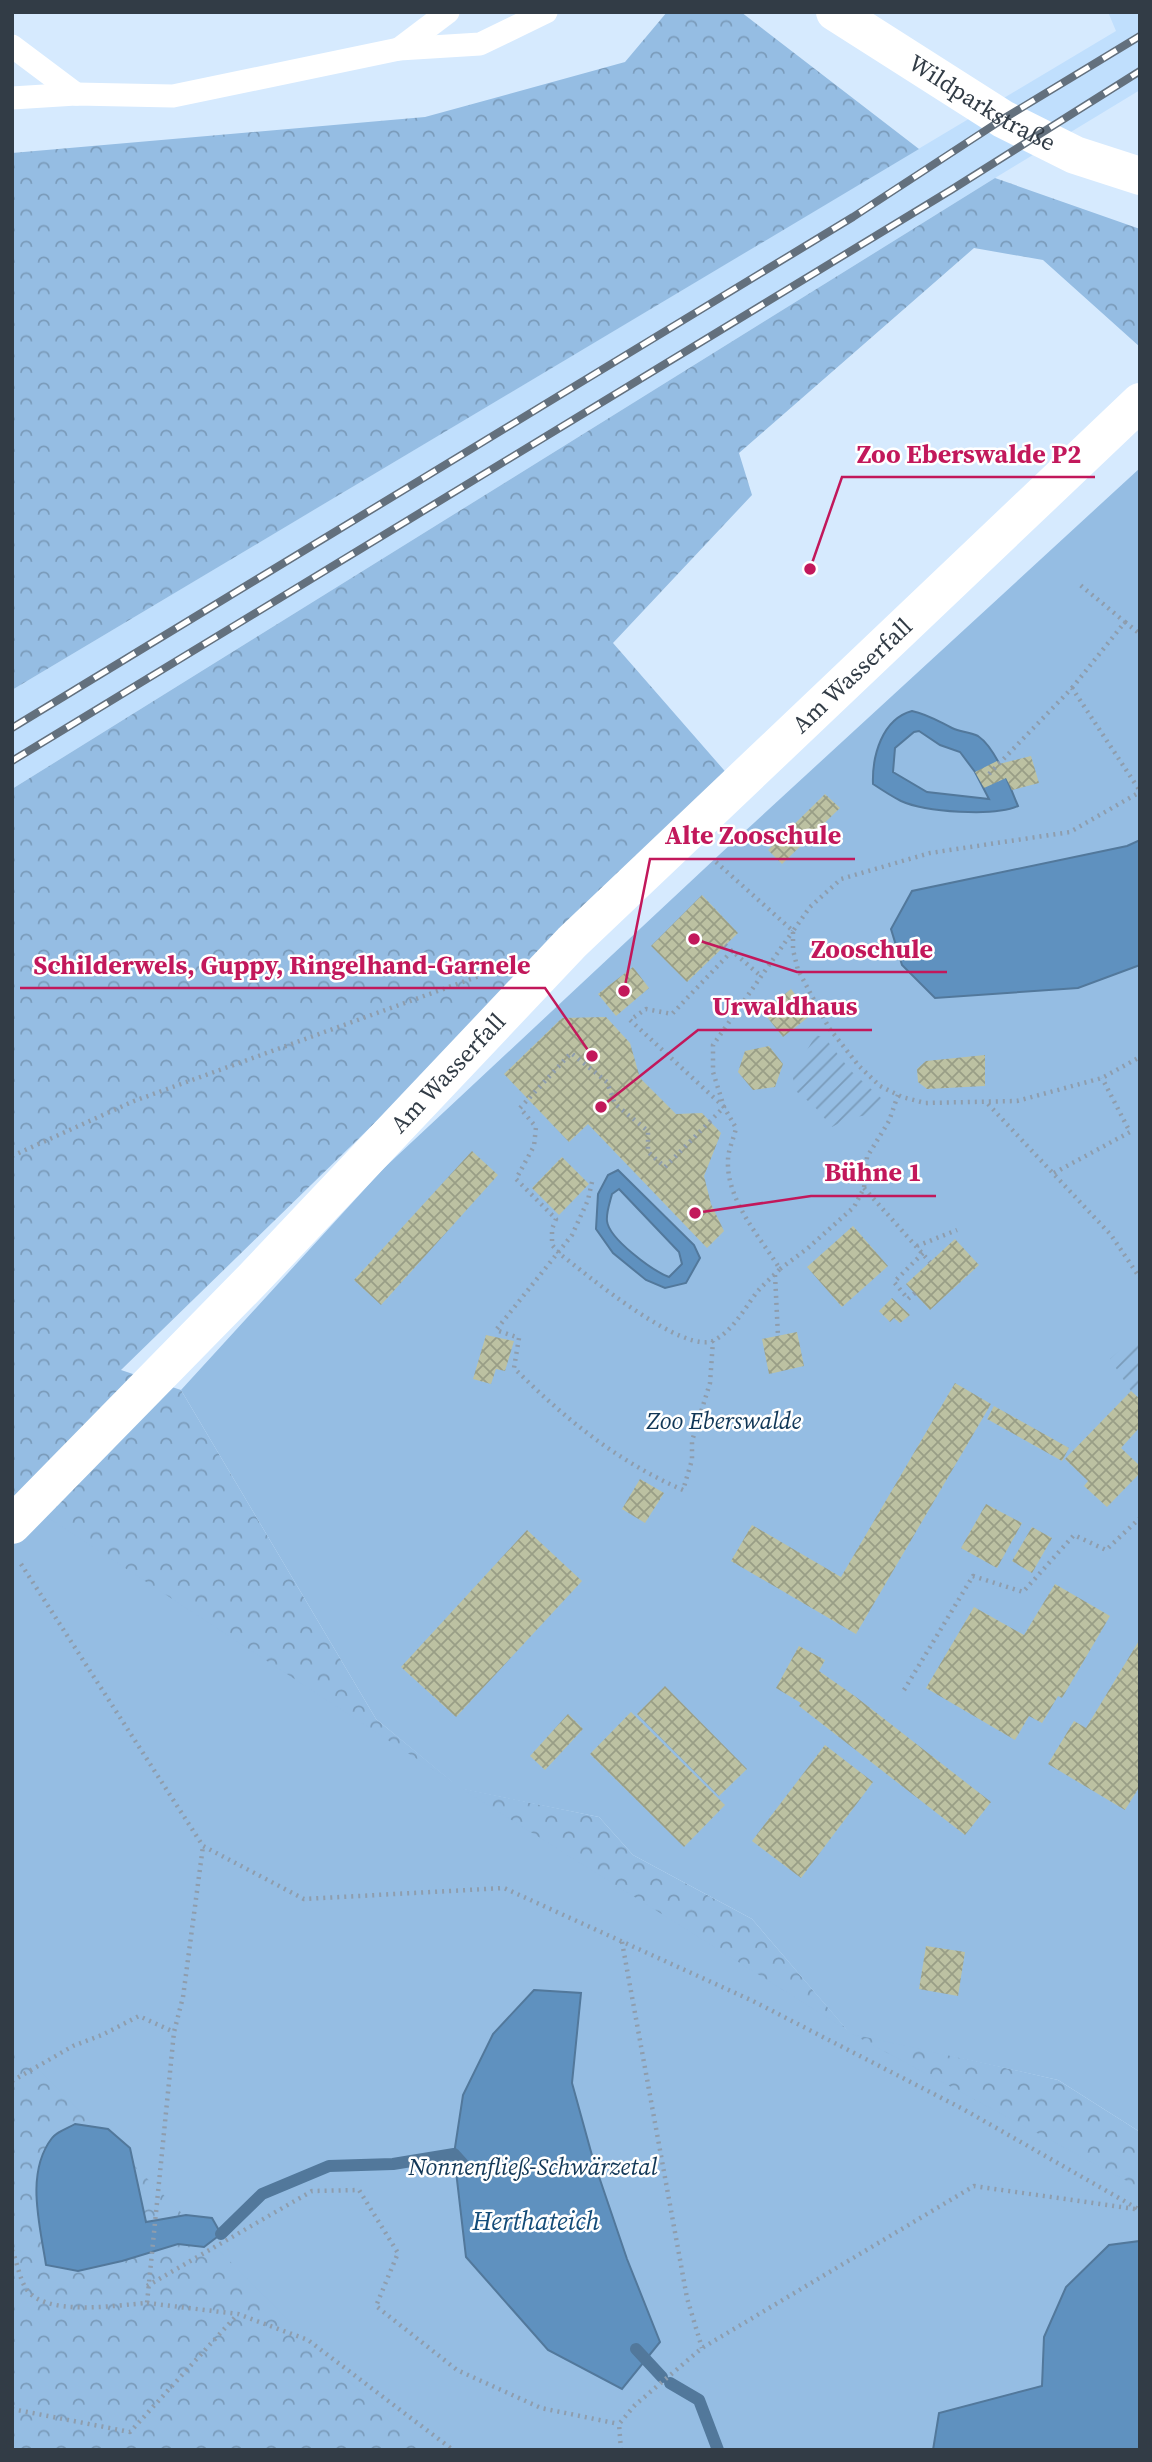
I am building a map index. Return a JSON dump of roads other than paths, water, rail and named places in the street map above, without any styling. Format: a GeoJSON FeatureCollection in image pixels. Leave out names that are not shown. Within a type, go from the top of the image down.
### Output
{"type":"FeatureCollection","features":[{"type":"Feature","properties":{"kind":"street","name":"Wildparkstraße"},"geometry":{"type":"LineString","coordinates":[[835,12],[1003,119],[1075,155],[1140,176]]}},
{"type":"Feature","properties":{"kind":"street","name":"Am Wasserfall"},"geometry":{"type":"LineString","coordinates":[[12,1525],[253,1279],[572,942],[1140,402]]}},
{"type":"Feature","properties":{"kind":"lane"},"geometry":{"type":"LineString","coordinates":[[399,49],[448,12]]}},
{"type":"Feature","properties":{"kind":"lane"},"geometry":{"type":"LineString","coordinates":[[12,98],[76,94],[173,96],[399,49],[480,44],[546,12]]}},
{"type":"Feature","properties":{"kind":"lane"},"geometry":{"type":"LineString","coordinates":[[12,47],[76,94]]}},
{"type":"Feature","properties":{"kind":"water"},"geometry":{"type":"Polygon","coordinates":[[[917,712],[978,736],[991,749],[1018,806],[977,812],[926,808],[901,801],[873,784],[874,762],[881,740],[886,730],[902,715],[917,712]],[[919,731],[914,732],[895,748],[893,772],[927,792],[989,799],[975,772],[960,752],[940,745],[919,731]]]}},
{"type":"Feature","properties":{"kind":"water"},"geometry":{"type":"Polygon","coordinates":[[[1140,840],[1140,965],[1078,988],[935,998],[902,965],[891,929],[912,891],[1127,846],[1140,840]]]}},
{"type":"Feature","properties":{"kind":"water"},"geometry":{"type":"Polygon","coordinates":[[[618,1170],[694,1245],[700,1258],[686,1283],[665,1288],[646,1280],[613,1253],[596,1229],[598,1194],[608,1175],[618,1170]],[[619,1189],[612,1194],[607,1221],[615,1236],[633,1254],[669,1277],[682,1264],[679,1252],[619,1189]]]}},
{"type":"Feature","properties":{"kind":"water","name":"Herthateich"},"geometry":{"type":"Polygon","coordinates":[[[534,1990],[581,1993],[572,2083],[593,2159],[627,2259],[660,2342],[622,2389],[548,2350],[466,2257],[454,2154],[463,2095],[493,2034],[534,1990]]]}},
{"type":"Feature","properties":{"kind":"water"},"geometry":{"type":"Polygon","coordinates":[[[75,2124],[108,2129],[130,2148],[146,2222],[186,2215],[212,2218],[221,2234],[204,2247],[178,2244],[78,2271],[46,2265],[38,2216],[39,2167],[52,2138],[75,2124]]]}},
{"type":"Feature","properties":{"kind":"water"},"geometry":{"type":"Polygon","coordinates":[[[1140,2241],[1140,2450],[933,2450],[939,2413],[1042,2386],[1044,2337],[1066,2287],[1109,2245],[1140,2241]]]}},
{"type":"Feature","properties":{"kind":"waterway"},"geometry":{"type":"LineString","coordinates":[[221,2234],[262,2194],[329,2166],[393,2164],[454,2154],[463,2164]]}},
{"type":"Feature","properties":{"kind":"waterway"},"geometry":{"type":"LineString","coordinates":[[636,2349],[662,2377]]}},
{"type":"Feature","properties":{"kind":"waterway"},"geometry":{"type":"LineString","coordinates":[[670,2383],[699,2400],[718,2450]]}},
{"type":"Feature","properties":{"kind":"railway"},"geometry":{"type":"LineString","coordinates":[[12,728],[853,217],[1003,119],[1140,36]]}},
{"type":"Feature","properties":{"kind":"railway"},"geometry":{"type":"LineString","coordinates":[[12,761],[951,190],[1140,71]]}},
{"type":"Feature","properties":{"kind":"place","name":"Zoo Eberswalde P2"},"geometry":{"type":"Point","coordinates":[810,569]}},
{"type":"Feature","properties":{"kind":"place","name":"Zooschule"},"geometry":{"type":"Point","coordinates":[694,939]}},
{"type":"Feature","properties":{"kind":"place","name":"Alte Zooschule"},"geometry":{"type":"Point","coordinates":[624,991]}},
{"type":"Feature","properties":{"kind":"place","name":"Schilderwels, Guppy, Ringelhand-Garnele"},"geometry":{"type":"Point","coordinates":[592,1056]}},
{"type":"Feature","properties":{"kind":"place","name":"Urwaldhaus"},"geometry":{"type":"Point","coordinates":[601,1107]}},
{"type":"Feature","properties":{"kind":"place","name":"Bühne 1"},"geometry":{"type":"Point","coordinates":[695,1213]}},
{"type":"Feature","properties":{"kind":"park label","name":"Zoo Eberswalde"},"geometry":{"type":"Point","coordinates":[724,1421]}},
{"type":"Feature","properties":{"kind":"park label","name":"Nonnenfließ-Schwärzetal"},"geometry":{"type":"Point","coordinates":[533,2167]}}]}
